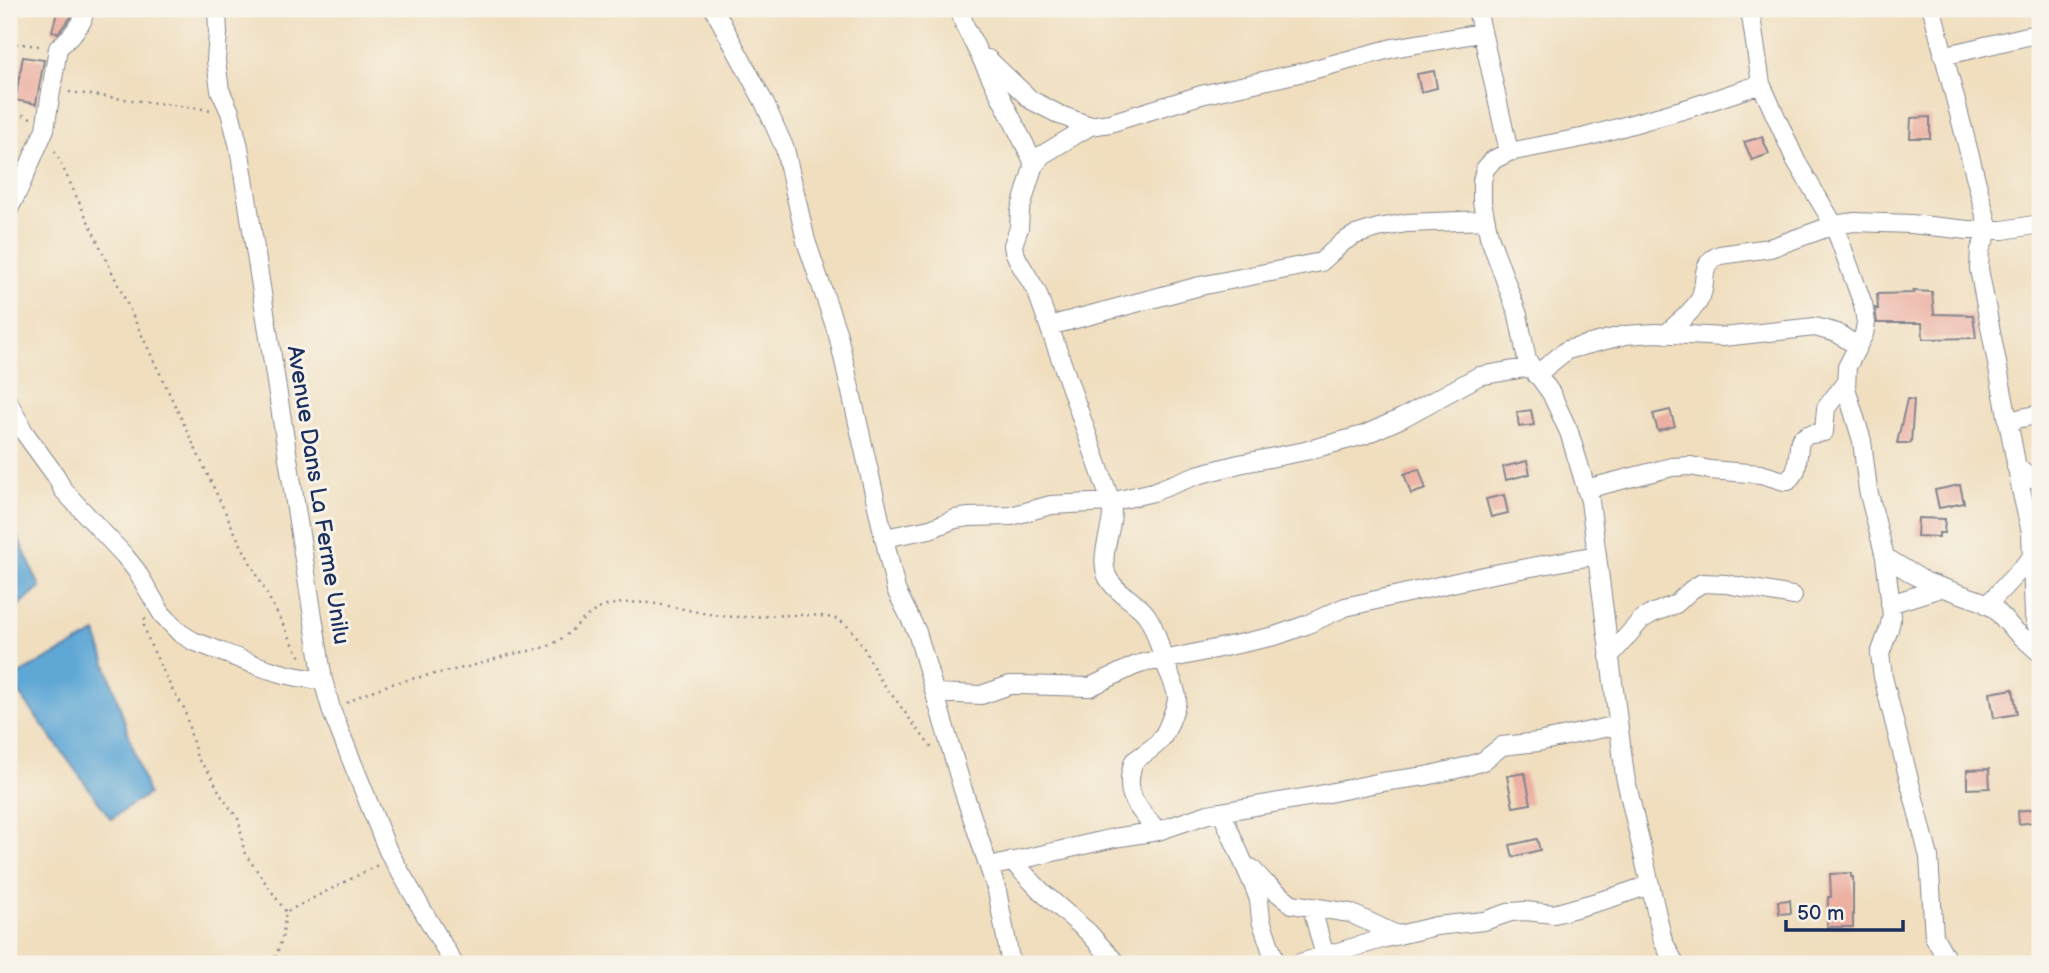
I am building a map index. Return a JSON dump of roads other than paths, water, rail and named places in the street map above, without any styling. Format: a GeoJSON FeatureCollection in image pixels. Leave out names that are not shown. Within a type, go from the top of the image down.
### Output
{"type":"FeatureCollection","features":[{"type":"Feature","properties":{"kind":"street"},"geometry":{"type":"LineString","coordinates":[[9,209],[45,129],[58,48],[82,21],[85,9]]}},
{"type":"Feature","properties":{"kind":"street","name":"Avenue Dans La Ferme Unilu"},"geometry":{"type":"LineString","coordinates":[[217,9],[216,61],[220,90],[230,112],[239,147],[322,675],[332,712],[388,850],[454,964]]}},
{"type":"Feature","properties":{"kind":"street"},"geometry":{"type":"LineString","coordinates":[[714,9],[764,102],[785,149],[806,242],[838,335],[896,590],[916,632],[963,790],[997,891],[1011,964]]}},
{"type":"Feature","properties":{"kind":"street"},"geometry":{"type":"LineString","coordinates":[[959,9],[1019,131],[1033,167]]}},
{"type":"Feature","properties":{"kind":"street"},"geometry":{"type":"LineString","coordinates":[[1477,9],[1509,152]]}},
{"type":"Feature","properties":{"kind":"street"},"geometry":{"type":"LineString","coordinates":[[1750,9],[1761,84],[1796,161],[1833,225],[1863,304],[1866,323],[1864,334],[1847,367],[1846,382],[1863,441],[1868,490],[1885,557],[1891,604],[1889,629],[1880,654],[1883,677],[1929,857],[1934,936],[1949,964]]}},
{"type":"Feature","properties":{"kind":"street"},"geometry":{"type":"LineString","coordinates":[[1932,9],[1989,230],[1980,250],[1979,269],[2031,533],[2034,616],[2040,637]]}},
{"type":"Feature","properties":{"kind":"street"},"geometry":{"type":"LineString","coordinates":[[1158,831],[1133,801],[1129,784],[1134,761],[1157,746],[1165,736],[1177,698],[1154,627],[1134,602],[1110,581],[1106,573],[1104,560],[1112,520],[1111,502],[1037,292],[1025,275],[1014,251],[1013,244],[1019,228],[1024,194],[1033,167],[1042,155],[1090,126],[1110,123],[1201,95],[1394,48],[1481,33]]}},
{"type":"Feature","properties":{"kind":"street"},"geometry":{"type":"LineString","coordinates":[[1943,56],[2040,33]]}},
{"type":"Feature","properties":{"kind":"street"},"geometry":{"type":"LineString","coordinates":[[978,49],[1031,100],[1090,126]]}},
{"type":"Feature","properties":{"kind":"street"},"geometry":{"type":"LineString","coordinates":[[1675,964],[1663,941],[1625,776],[1590,501],[1569,432],[1551,393],[1527,360],[1518,315],[1489,236],[1482,202],[1482,181],[1485,169],[1493,160],[1509,152],[1586,137],[1689,108],[1761,84]]}},
{"type":"Feature","properties":{"kind":"street"},"geometry":{"type":"LineString","coordinates":[[1049,326],[1200,286],[1321,262],[1343,242],[1378,228],[1407,223],[1486,220]]}},
{"type":"Feature","properties":{"kind":"street"},"geometry":{"type":"LineString","coordinates":[[1666,334],[1698,302],[1703,292],[1706,264],[1720,255],[1770,248],[1833,225],[1866,222],[2003,230],[2040,223]]}},
{"type":"Feature","properties":{"kind":"street"},"geometry":{"type":"LineString","coordinates":[[884,538],[930,529],[956,519],[1010,516],[1051,505],[1111,502],[1153,492],[1218,470],[1364,435],[1402,418],[1479,376],[1534,371],[1567,350],[1625,335],[1723,337],[1815,327],[1837,333],[1857,346]]}},
{"type":"Feature","properties":{"kind":"street"},"geometry":{"type":"LineString","coordinates":[[1586,489],[1672,467],[1691,466],[1751,472],[1788,481],[1796,470],[1800,440],[1807,435],[1824,432],[1826,408],[1846,382]]}},
{"type":"Feature","properties":{"kind":"street"},"geometry":{"type":"LineString","coordinates":[[9,403],[24,432],[57,476],[63,490],[124,555],[162,614],[180,633],[193,641],[282,674],[302,679],[322,675]]}},
{"type":"Feature","properties":{"kind":"street"},"geometry":{"type":"LineString","coordinates":[[2008,421],[2040,414]]}},
{"type":"Feature","properties":{"kind":"street"},"geometry":{"type":"LineString","coordinates":[[2017,467],[2040,482]]}},
{"type":"Feature","properties":{"kind":"street"},"geometry":{"type":"LineString","coordinates":[[936,693],[981,695],[1010,685],[1090,687],[1146,662],[1275,636],[1345,607],[1488,575],[1597,555]]}},
{"type":"Feature","properties":{"kind":"street"},"geometry":{"type":"LineString","coordinates":[[1987,605],[2033,556]]}},
{"type":"Feature","properties":{"kind":"street"},"geometry":{"type":"LineString","coordinates":[[1885,557],[1926,582],[1996,610],[2040,653]]}},
{"type":"Feature","properties":{"kind":"street"},"geometry":{"type":"LineString","coordinates":[[1609,657],[1641,620],[1676,604],[1702,583],[1726,584],[1793,596]]}},
{"type":"Feature","properties":{"kind":"street"},"geometry":{"type":"LineString","coordinates":[[1891,604],[1941,587]]}},
{"type":"Feature","properties":{"kind":"street"},"geometry":{"type":"LineString","coordinates":[[989,867],[1114,838],[1158,831],[1208,814],[1426,776],[1483,761],[1502,746],[1538,742],[1618,725]]}},
{"type":"Feature","properties":{"kind":"street"},"geometry":{"type":"LineString","coordinates":[[1220,812],[1255,889],[1261,920],[1276,964]]}},
{"type":"Feature","properties":{"kind":"street"},"geometry":{"type":"LineString","coordinates":[[1239,855],[1284,900],[1292,904],[1350,914],[1397,935]]}},
{"type":"Feature","properties":{"kind":"street"},"geometry":{"type":"LineString","coordinates":[[1012,861],[1043,893],[1088,932],[1117,964]]}},
{"type":"Feature","properties":{"kind":"street"},"geometry":{"type":"LineString","coordinates":[[1297,964],[1326,960],[1397,935],[1436,926],[1484,921],[1511,912],[1553,914],[1649,885]]}},
{"type":"Feature","properties":{"kind":"street"},"geometry":{"type":"LineString","coordinates":[[1312,908],[1326,960]]}},
{"type":"Feature","properties":{"kind":"water"},"geometry":{"type":"Polygon","coordinates":[[[9,517],[40,587],[9,614],[9,517]]]}},
{"type":"Feature","properties":{"kind":"water"},"geometry":{"type":"Polygon","coordinates":[[[96,633],[148,794],[111,819],[9,679],[96,633]]]}}]}
